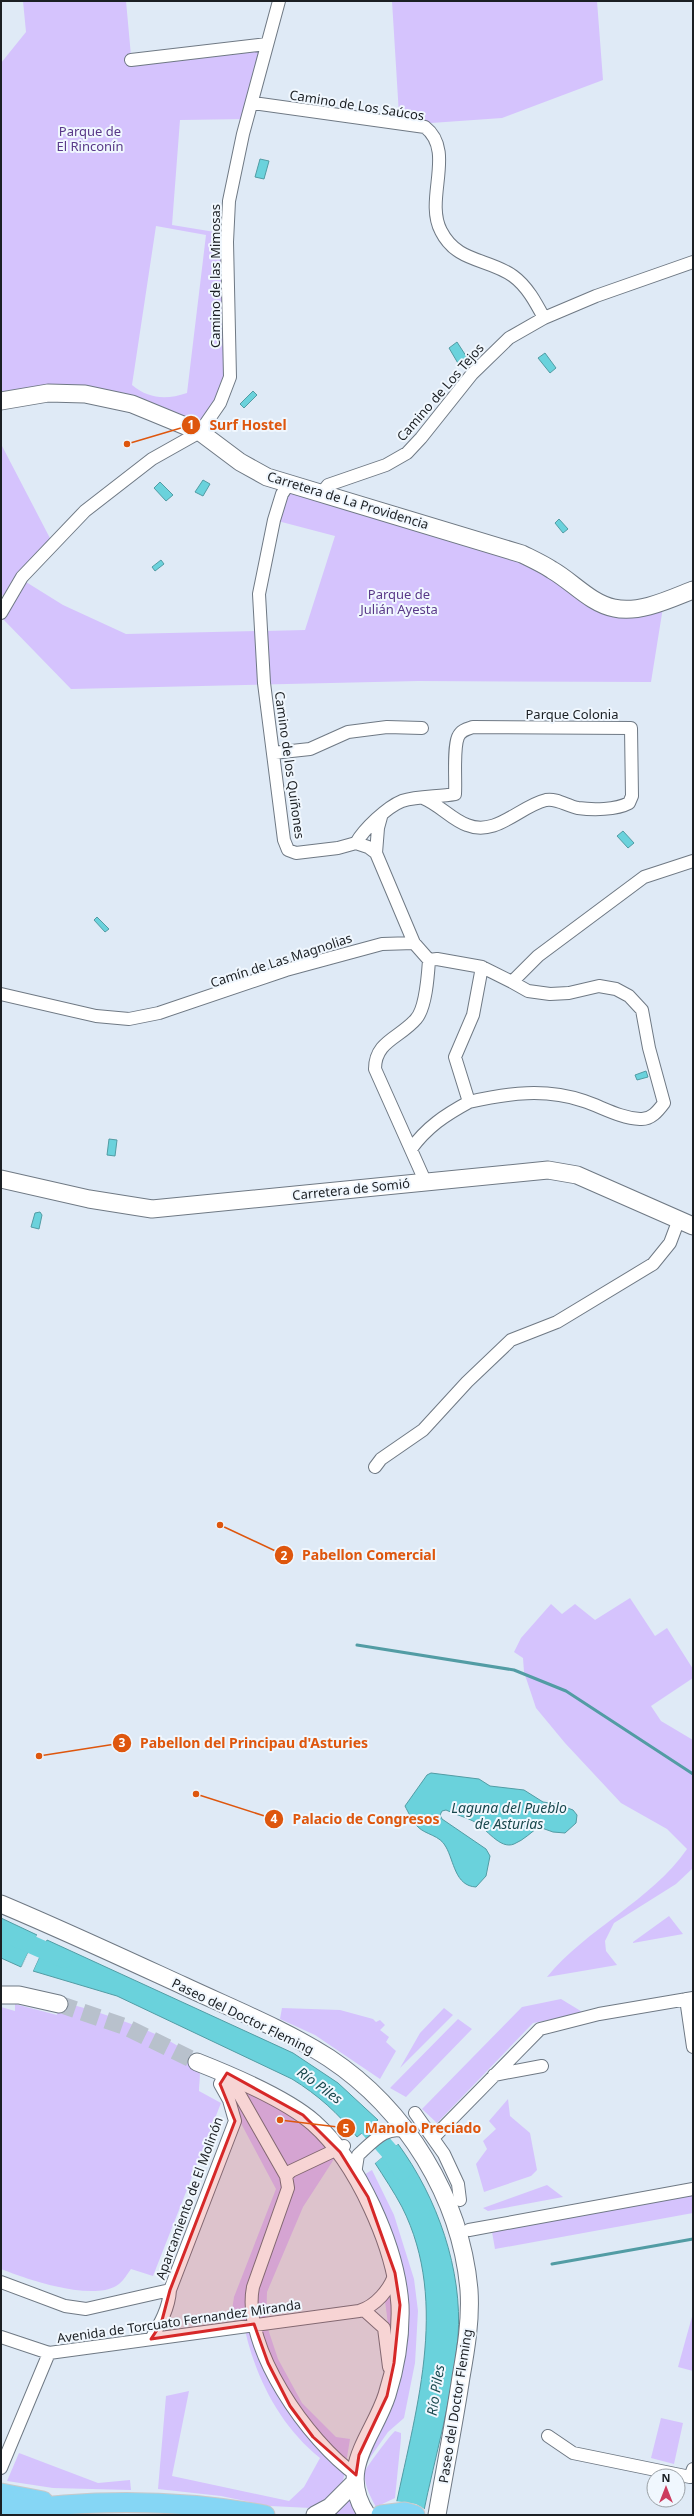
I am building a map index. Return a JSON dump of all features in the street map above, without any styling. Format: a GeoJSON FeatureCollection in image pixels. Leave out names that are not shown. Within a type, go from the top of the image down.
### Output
{"type":"FeatureCollection","features":[{"type":"Feature","properties":{"kind":"main road","name":"Carretera de La Providencia"},"geometry":{"type":"LineString","coordinates":[[1,401],[48,393],[85,394],[140,406],[200,432],[240,462],[267,477],[320,495],[473,538],[522,554],[553,570],[598,603],[615,609],[632,608],[664,601],[693,590]]}},
{"type":"Feature","properties":{"kind":"main road","name":"Carretera de Somió"},"geometry":{"type":"LineString","coordinates":[[1,1179],[89,1199],[152,1209],[548,1170],[577,1175],[686,1222]]}},
{"type":"Feature","properties":{"kind":"main road","name":"Paseo del Doctor Fleming"},"geometry":{"type":"LineString","coordinates":[[1,1904],[280,2030],[328,2057],[350,2073],[389,2111],[406,2132],[423,2156],[449,2210],[465,2264],[469,2292],[468,2339],[437,2515]]}},
{"type":"Feature","properties":{"kind":"main road"},"geometry":{"type":"LineString","coordinates":[[1,1996],[19,1995],[59,2004]]}},
{"type":"Feature","properties":{"kind":"main road"},"geometry":{"type":"LineString","coordinates":[[197,2062],[223,2079],[304,2115],[341,2147],[378,2224],[395,2273],[400,2305],[399,2336],[387,2396],[359,2454],[355,2479],[330,2507],[315,2515]]}},
{"type":"Feature","properties":{"kind":"main road"},"geometry":{"type":"LineString","coordinates":[[355,2479],[377,2515],[405,2512],[415,2515]]}},
{"type":"Feature","properties":{"kind":"main road"},"geometry":{"type":"LineString","coordinates":[[1,2493],[64,2504],[171,2503],[265,2515]]}},
{"type":"Feature","properties":{"kind":"main road"},"geometry":{"type":"LineString","coordinates":[[4,2509],[32,2511],[64,2504]]}},
{"type":"Feature","properties":{"kind":"street","name":"Camino de las Mimosas"},"geometry":{"type":"LineString","coordinates":[[200,432],[220,403],[230,377],[228,208],[232,181],[279,1]]}},
{"type":"Feature","properties":{"kind":"street"},"geometry":{"type":"LineString","coordinates":[[131,60],[267,44]]}},
{"type":"Feature","properties":{"kind":"street","name":"Camino de Los Saúcos"},"geometry":{"type":"LineString","coordinates":[[253,103],[425,128],[434,135],[439,151],[436,214],[440,229],[448,244],[460,253],[514,276],[530,293],[544,318]]}},
{"type":"Feature","properties":{"kind":"street","name":"Camino de Los Tejos"},"geometry":{"type":"LineString","coordinates":[[320,495],[328,485],[386,465],[407,453],[421,438],[472,374],[509,338],[544,318],[657,273],[693,262]]}},
{"type":"Feature","properties":{"kind":"street"},"geometry":{"type":"LineString","coordinates":[[1,612],[4,597],[85,511],[152,459],[200,432]]}},
{"type":"Feature","properties":{"kind":"street","name":"Camino de los Quiñones"},"geometry":{"type":"LineString","coordinates":[[288,485],[282,494],[274,520],[258,594],[264,675],[284,840],[288,850],[296,853],[338,848],[356,843]]}},
{"type":"Feature","properties":{"kind":"street"},"geometry":{"type":"LineString","coordinates":[[273,753],[310,749],[348,732],[387,727],[422,728]]}},
{"type":"Feature","properties":{"kind":"street","name":"Parque Colonia"},"geometry":{"type":"LineString","coordinates":[[423,798],[435,803],[467,826],[485,827],[503,822],[527,808],[548,800],[578,808],[621,807],[629,804],[632,796],[631,728],[473,727],[464,729],[457,741],[455,794],[456,818]]}},
{"type":"Feature","properties":{"kind":"street"},"geometry":{"type":"LineString","coordinates":[[376,853],[368,847],[356,843],[370,824],[402,802],[455,794]]}},
{"type":"Feature","properties":{"kind":"street"},"geometry":{"type":"LineString","coordinates":[[381,817],[378,828],[376,853],[414,943],[429,960],[482,967],[528,991],[550,994],[569,993],[599,986],[616,989],[629,996],[642,1010],[649,1048],[664,1103],[655,1115],[642,1119],[625,1117],[571,1096],[534,1092],[504,1094],[469,1102],[447,1114],[425,1130],[410,1149]]}},
{"type":"Feature","properties":{"kind":"street"},"geometry":{"type":"LineString","coordinates":[[512,982],[538,956],[644,877],[693,861]]}},
{"type":"Feature","properties":{"kind":"street","name":"Camín de Las Magnolias"},"geometry":{"type":"LineString","coordinates":[[1,994],[96,1016],[129,1019],[159,1013],[286,970],[374,946],[414,943]]}},
{"type":"Feature","properties":{"kind":"street"},"geometry":{"type":"LineString","coordinates":[[425,1181],[375,1069],[375,1057],[380,1049],[417,1019],[422,1009],[429,960]]}},
{"type":"Feature","properties":{"kind":"street"},"geometry":{"type":"LineString","coordinates":[[469,1102],[455,1057],[473,1015],[482,967]]}},
{"type":"Feature","properties":{"kind":"street"},"geometry":{"type":"LineString","coordinates":[[375,1467],[381,1459],[423,1430],[467,1382],[511,1340],[557,1322],[653,1264],[686,1222]]}},
{"type":"Feature","properties":{"kind":"street"},"geometry":{"type":"LineString","coordinates":[[434,2138],[540,2028],[599,2014],[689,1999],[693,2048]]}},
{"type":"Feature","properties":{"kind":"street"},"geometry":{"type":"LineString","coordinates":[[494,2075],[542,2066]]}},
{"type":"Feature","properties":{"kind":"street"},"geometry":{"type":"LineString","coordinates":[[223,2079],[237,2090],[286,2176],[286,2196],[251,2294],[254,2324],[268,2363],[290,2406],[313,2437],[355,2479]]}},
{"type":"Feature","properties":{"kind":"street","name":"Aparcamiento de El Molinón"},"geometry":{"type":"LineString","coordinates":[[151,2339],[161,2324],[170,2290],[235,2121],[223,2079]]}},
{"type":"Feature","properties":{"kind":"street"},"geometry":{"type":"LineString","coordinates":[[388,2129],[389,2111]]}},
{"type":"Feature","properties":{"kind":"street"},"geometry":{"type":"LineString","coordinates":[[415,2113],[434,2138],[458,2184],[460,2200]]}},
{"type":"Feature","properties":{"kind":"street"},"geometry":{"type":"LineString","coordinates":[[355,2174],[358,2155],[388,2129],[399,2129],[406,2132]]}},
{"type":"Feature","properties":{"kind":"street"},"geometry":{"type":"LineString","coordinates":[[286,2176],[291,2171],[341,2147]]}},
{"type":"Feature","properties":{"kind":"street"},"geometry":{"type":"LineString","coordinates":[[469,2230],[693,2189]]}},
{"type":"Feature","properties":{"kind":"street","name":"Avenida de Torcuato Fernandez Miranda"},"geometry":{"type":"LineString","coordinates":[[1,2337],[49,2353],[364,2310],[374,2304],[385,2293],[395,2273]]}},
{"type":"Feature","properties":{"kind":"street","name":"Aparcamiento de El Molinón"},"geometry":{"type":"LineString","coordinates":[[1,2282],[65,2306],[86,2309],[170,2290]]}},
{"type":"Feature","properties":{"kind":"street"},"geometry":{"type":"LineString","coordinates":[[364,2310],[384,2328],[387,2340],[390,2382]]}},
{"type":"Feature","properties":{"kind":"street"},"geometry":{"type":"LineString","coordinates":[[1,2468],[49,2353]]}},
{"type":"Feature","properties":{"kind":"street"},"geometry":{"type":"LineString","coordinates":[[548,2436],[573,2453],[690,2477],[693,2469]]}},
{"type":"Feature","properties":{"kind":"highlighted area"},"geometry":{"type":"Polygon","coordinates":[[[227,2073],[303,2115],[340,2152],[368,2197],[395,2273],[400,2305],[394,2363],[387,2396],[359,2455],[356,2475],[313,2437],[290,2406],[268,2363],[254,2324],[151,2339],[161,2324],[170,2290],[235,2121],[220,2084],[227,2073]]]}},
{"type":"Feature","properties":{"kind":"green space","name":"Parque de El Rinconín"},"geometry":{"type":"Polygon","coordinates":[[[23,1],[126,1],[131,56],[267,44],[248,119],[180,120],[172,225],[227,234],[230,377],[200,432],[116,399],[1,401],[1,63],[26,32],[23,1]],[[156,226],[132,385],[138,390],[151,396],[172,397],[187,393],[206,235],[156,226]]]}},
{"type":"Feature","properties":{"kind":"green space"},"geometry":{"type":"Polygon","coordinates":[[[392,1],[597,1],[603,80],[502,118],[431,123],[399,115],[392,1]]]}},
{"type":"Feature","properties":{"kind":"green space","name":"Parque de Julián Ayesta"},"geometry":{"type":"Polygon","coordinates":[[[1,444],[53,544],[26,582],[63,605],[126,634],[305,630],[335,536],[274,520],[288,485],[522,554],[598,603],[664,601],[651,682],[418,681],[71,689],[1,617],[6,601],[1,593],[1,444]]]}},
{"type":"Feature","properties":{"kind":"green space"},"geometry":{"type":"Polygon","coordinates":[[[630,1598],[655,1636],[667,1628],[693,1669],[693,1678],[651,1706],[661,1721],[693,1740],[693,1868],[676,1884],[614,1923],[605,1941],[606,1951],[617,1965],[547,1977],[581,1944],[656,1884],[687,1849],[667,1829],[621,1803],[565,1743],[536,1708],[524,1672],[523,1658],[514,1652],[521,1638],[551,1604],[562,1614],[575,1604],[595,1620],[630,1598]]]}},
{"type":"Feature","properties":{"kind":"green space"},"geometry":{"type":"Polygon","coordinates":[[[669,1916],[683,1934],[633,1943],[633,1942],[669,1916]]]}},
{"type":"Feature","properties":{"kind":"green space"},"geometry":{"type":"Polygon","coordinates":[[[561,1999],[584,2013],[533,2023],[437,2123],[422,2109],[522,2007],[561,1999]]]}},
{"type":"Feature","properties":{"kind":"green space"},"geometry":{"type":"Polygon","coordinates":[[[60,2002],[92,2010],[137,2026],[178,2046],[192,2056],[199,2066],[199,2091],[221,2103],[153,2276],[131,2269],[119,2284],[108,2289],[94,2291],[78,2290],[43,2283],[1,2269],[1,2007],[15,2011],[15,2004],[57,2015],[60,2002]]]}},
{"type":"Feature","properties":{"kind":"green space"},"geometry":{"type":"Polygon","coordinates":[[[282,2008],[340,2010],[373,2019],[376,2022],[380,2020],[385,2025],[380,2030],[389,2037],[386,2042],[396,2051],[380,2079],[315,2035],[280,2019],[282,2008]]]}},
{"type":"Feature","properties":{"kind":"green space"},"geometry":{"type":"Polygon","coordinates":[[[444,2008],[453,2015],[400,2068],[420,2033],[444,2008]]]}},
{"type":"Feature","properties":{"kind":"green space"},"geometry":{"type":"Polygon","coordinates":[[[458,2019],[472,2029],[406,2097],[390,2088],[458,2019]]]}},
{"type":"Feature","properties":{"kind":"green space"},"geometry":{"type":"Polygon","coordinates":[[[220,2084],[285,2104],[336,2156],[303,2207],[267,2292],[266,2323],[278,2359],[302,2403],[336,2437],[350,2439],[343,2482],[333,2495],[311,2508],[270,2506],[221,2496],[158,2489],[166,2396],[189,2391],[172,2476],[289,2501],[304,2487],[320,2458],[291,2429],[268,2394],[252,2355],[242,2315],[231,2317],[234,2297],[276,2189],[220,2084]]]}},
{"type":"Feature","properties":{"kind":"green space"},"geometry":{"type":"Polygon","coordinates":[[[508,2099],[510,2116],[530,2133],[537,2170],[531,2176],[484,2192],[476,2164],[487,2149],[483,2141],[496,2129],[489,2121],[508,2099]]]}},
{"type":"Feature","properties":{"kind":"green space"},"geometry":{"type":"Polygon","coordinates":[[[372,2170],[394,2215],[414,2279],[418,2311],[415,2363],[404,2418],[388,2432],[367,2462],[407,2305],[362,2176],[372,2170]]]}},
{"type":"Feature","properties":{"kind":"green space"},"geometry":{"type":"Polygon","coordinates":[[[547,2185],[563,2197],[488,2211],[483,2208],[547,2185]]]}},
{"type":"Feature","properties":{"kind":"green space"},"geometry":{"type":"Polygon","coordinates":[[[693,2194],[693,2213],[495,2249],[492,2232],[693,2194]]]}},
{"type":"Feature","properties":{"kind":"green space"},"geometry":{"type":"Polygon","coordinates":[[[392,2290],[394,2313],[391,2347],[385,2301],[392,2290]]]}},
{"type":"Feature","properties":{"kind":"green space"},"geometry":{"type":"Polygon","coordinates":[[[693,2313],[693,2371],[678,2367],[693,2313]]]}},
{"type":"Feature","properties":{"kind":"green space"},"geometry":{"type":"Polygon","coordinates":[[[661,2418],[683,2423],[674,2464],[651,2458],[661,2418]]]}},
{"type":"Feature","properties":{"kind":"green space"},"geometry":{"type":"Polygon","coordinates":[[[395,2431],[401,2433],[401,2438],[395,2498],[376,2507],[366,2485],[365,2471],[395,2431]]]}},
{"type":"Feature","properties":{"kind":"green space"},"geometry":{"type":"Polygon","coordinates":[[[19,2453],[98,2483],[130,2480],[131,2490],[53,2488],[7,2481],[19,2453]]]}},
{"type":"Feature","properties":{"kind":"green space"},"geometry":{"type":"Polygon","coordinates":[[[351,2494],[359,2515],[327,2515],[351,2494]]]}},
{"type":"Feature","properties":{"kind":"water"},"geometry":{"type":"Polygon","coordinates":[[[260,159],[269,161],[264,179],[255,177],[260,159]]]}},
{"type":"Feature","properties":{"kind":"water"},"geometry":{"type":"Polygon","coordinates":[[[457,342],[468,359],[459,365],[449,348],[457,342]]]}},
{"type":"Feature","properties":{"kind":"water"},"geometry":{"type":"Polygon","coordinates":[[[545,353],[556,368],[550,373],[538,358],[545,353]]]}},
{"type":"Feature","properties":{"kind":"water"},"geometry":{"type":"Polygon","coordinates":[[[253,391],[257,395],[244,408],[240,404],[253,391]]]}},
{"type":"Feature","properties":{"kind":"water"},"geometry":{"type":"Polygon","coordinates":[[[203,480],[210,484],[203,496],[195,492],[203,480]]]}},
{"type":"Feature","properties":{"kind":"water"},"geometry":{"type":"Polygon","coordinates":[[[160,482],[173,495],[166,501],[154,488],[160,482]]]}},
{"type":"Feature","properties":{"kind":"water"},"geometry":{"type":"Polygon","coordinates":[[[559,519],[568,529],[563,533],[555,523],[559,519]]]}},
{"type":"Feature","properties":{"kind":"water"},"geometry":{"type":"Polygon","coordinates":[[[161,560],[164,564],[155,571],[152,567],[161,560]]]}},
{"type":"Feature","properties":{"kind":"water"},"geometry":{"type":"Polygon","coordinates":[[[623,831],[634,843],[628,848],[617,836],[623,831]]]}},
{"type":"Feature","properties":{"kind":"water"},"geometry":{"type":"Polygon","coordinates":[[[97,917],[109,929],[105,932],[94,920],[97,917]]]}},
{"type":"Feature","properties":{"kind":"water"},"geometry":{"type":"Polygon","coordinates":[[[646,1071],[648,1077],[637,1080],[635,1075],[646,1071]]]}},
{"type":"Feature","properties":{"kind":"water"},"geometry":{"type":"Polygon","coordinates":[[[109,1139],[117,1140],[115,1156],[107,1155],[109,1139]]]}},
{"type":"Feature","properties":{"kind":"water"},"geometry":{"type":"Polygon","coordinates":[[[40,1212],[42,1215],[39,1229],[31,1227],[35,1213],[40,1212]]]}},
{"type":"Feature","properties":{"kind":"water","name":"Laguna del Pueblo de Asturias"},"geometry":{"type":"Polygon","coordinates":[[[431,1773],[479,1779],[490,1786],[524,1790],[543,1802],[557,1804],[573,1810],[577,1815],[576,1823],[565,1833],[553,1832],[539,1827],[521,1840],[509,1845],[493,1838],[472,1820],[446,1810],[442,1811],[440,1815],[442,1819],[486,1849],[490,1856],[486,1876],[476,1887],[469,1886],[459,1878],[449,1853],[443,1843],[437,1838],[421,1830],[412,1820],[405,1806],[427,1775],[431,1773]]]}},
{"type":"Feature","properties":{"kind":"water"},"geometry":{"type":"Polygon","coordinates":[[[1,1918],[37,1935],[21,1967],[1,1958],[1,1918]]]}},
{"type":"Feature","properties":{"kind":"water"},"geometry":{"type":"Polygon","coordinates":[[[47,1940],[293,2053],[338,2083],[378,2120],[357,2137],[327,2105],[292,2079],[117,1996],[33,1971],[47,1940]]]}},
{"type":"Feature","properties":{"kind":"water"},"geometry":{"type":"Polygon","coordinates":[[[398,2144],[425,2187],[444,2235],[456,2286],[458,2312],[456,2359],[423,2515],[394,2515],[418,2399],[424,2360],[426,2321],[424,2282],[417,2244],[402,2207],[375,2163],[398,2144]]]}},
{"type":"Feature","properties":{"kind":"pier"},"geometry":{"type":"Polygon","coordinates":[[[38,1933],[39,1936],[20,1969],[38,1933]]]}},
{"type":"Feature","properties":{"kind":"pier"},"geometry":{"type":"Polygon","coordinates":[[[48,1938],[47,1940],[32,1973],[31,1970],[48,1938]]]}},
{"type":"Feature","properties":{"kind":"pier"},"geometry":{"type":"Polygon","coordinates":[[[397,2142],[398,2144],[374,2164],[374,2161],[397,2142]]]}},
{"type":"Feature","properties":{"kind":"pier"},"geometry":{"type":"Polygon","coordinates":[[[395,2501],[416,2504],[426,2510],[425,2515],[392,2515],[395,2501]]]}},
{"type":"Feature","properties":{"kind":"waterway"},"geometry":{"type":"LineString","coordinates":[[357,1645],[514,1670],[566,1691],[693,1774]]}},
{"type":"Feature","properties":{"kind":"waterway","name":"Río Piles"},"geometry":{"type":"LineString","coordinates":[[1,1931],[64,1959]]}},
{"type":"Feature","properties":{"kind":"waterway","name":"Río Piles"},"geometry":{"type":"LineString","coordinates":[[353,2110],[389,2151],[402,2171]]}},
{"type":"Feature","properties":{"kind":"waterway"},"geometry":{"type":"LineString","coordinates":[[552,2264],[693,2239]]}},
{"type":"Feature","properties":{"kind":"tunnel"},"geometry":{"type":"LineString","coordinates":[[59,2004],[126,2027],[197,2062]]}},
{"type":"Feature","properties":{"kind":"place","name":"Surf Hostel"},"geometry":{"type":"Point","coordinates":[127,444]}},
{"type":"Feature","properties":{"kind":"place","name":"Pabellon Comercial"},"geometry":{"type":"Point","coordinates":[220,1525]}},
{"type":"Feature","properties":{"kind":"place","name":"Pabellon del Principau d'Asturies"},"geometry":{"type":"Point","coordinates":[39,1756]}},
{"type":"Feature","properties":{"kind":"place","name":"Palacio de Congresos"},"geometry":{"type":"Point","coordinates":[196,1794]}},
{"type":"Feature","properties":{"kind":"place","name":"Manolo Preciado"},"geometry":{"type":"Point","coordinates":[280,2120]}}]}
